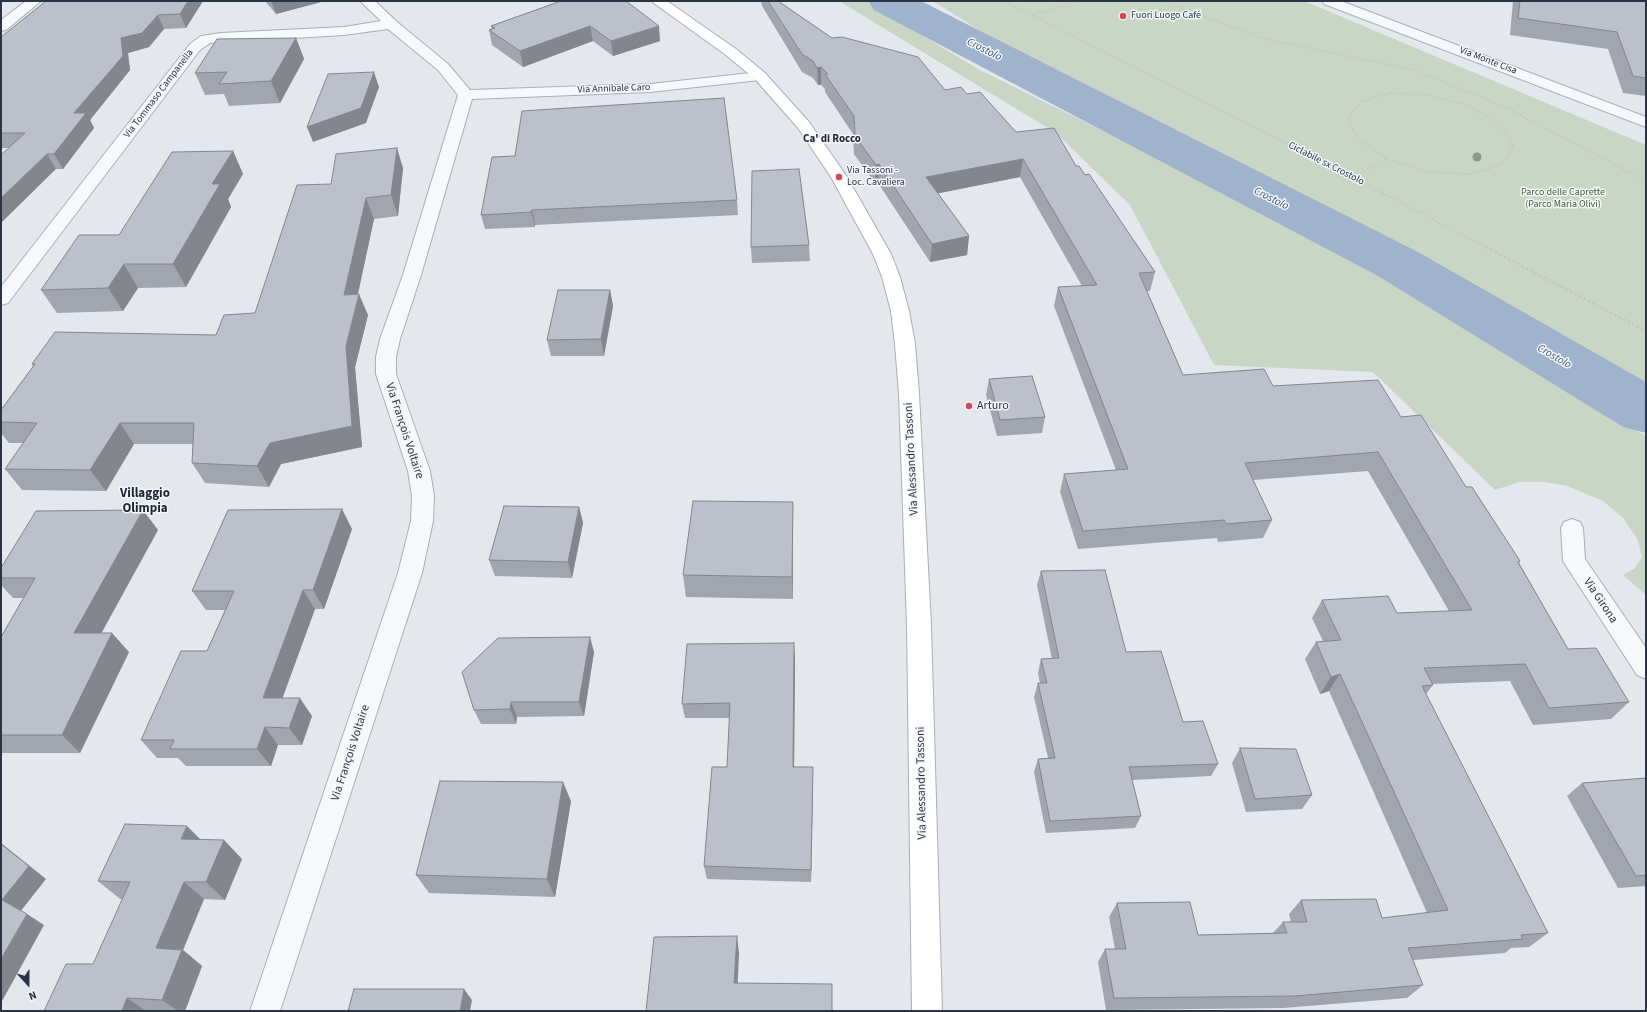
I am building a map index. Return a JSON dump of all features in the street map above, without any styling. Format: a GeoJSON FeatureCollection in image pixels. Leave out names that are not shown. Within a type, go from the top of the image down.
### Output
{"type":"FeatureCollection","features":[{"type":"Feature","properties":{"kind":"street"},"geometry":{"type":"LineString","coordinates":[[1,27],[34,1]]}},
{"type":"Feature","properties":{"kind":"street"},"geometry":{"type":"LineString","coordinates":[[367,1],[390,24],[443,67],[466,95]]}},
{"type":"Feature","properties":{"kind":"street","name":"Via Alessandro Tassoni"},"geometry":{"type":"LineString","coordinates":[[658,1],[725,48],[760,76],[804,125],[839,177],[882,254],[891,277],[900,311],[906,344],[919,626],[927,1011]]}},
{"type":"Feature","properties":{"kind":"street","name":"Via Monte Cisa"},"geometry":{"type":"LineString","coordinates":[[1329,1],[1646,122]]}},
{"type":"Feature","properties":{"kind":"street","name":"Via Tommaso Campanella"},"geometry":{"type":"LineString","coordinates":[[1,298],[195,47],[206,39],[344,31],[390,24]]}},
{"type":"Feature","properties":{"kind":"street","name":"Via Annibale Caro"},"geometry":{"type":"LineString","coordinates":[[466,95],[650,88],[760,76]]}},
{"type":"Feature","properties":{"kind":"street","name":"Via François Voltaire"},"geometry":{"type":"LineString","coordinates":[[265,1011],[412,566],[422,521],[423,496],[419,471],[386,374],[386,357],[466,95]]}},
{"type":"Feature","properties":{"kind":"street","name":"Via Girona"},"geometry":{"type":"LineString","coordinates":[[1572,528],[1574,561],[1646,668]]}},
{"type":"Feature","properties":{"kind":"path","name":"Ciclabile sx Crostolo"},"geometry":{"type":"LineString","coordinates":[[1004,1],[1353,178],[1646,331]]}},
{"type":"Feature","properties":{"kind":"path"},"geometry":{"type":"LineString","coordinates":[[1031,15],[1079,1]]}},
{"type":"Feature","properties":{"kind":"path"},"geometry":{"type":"LineString","coordinates":[[1164,1],[1264,39],[1412,68],[1502,106],[1646,181]]}},
{"type":"Feature","properties":{"kind":"path"},"geometry":{"type":"LineString","coordinates":[[1353,178],[1387,159],[1429,172],[1472,174],[1503,164],[1513,146],[1500,124],[1469,106],[1429,95],[1390,93],[1360,102],[1348,118],[1358,139],[1387,159]]}},
{"type":"Feature","properties":{"kind":"green space"},"geometry":{"type":"Polygon","coordinates":[[[839,1],[865,1],[978,69],[1123,141],[1385,279],[1646,436],[1646,595],[1623,575],[1634,569],[1642,557],[1638,540],[1623,518],[1603,501],[1567,486],[1545,482],[1519,482],[1495,490],[1373,372],[1214,365],[1130,205],[1056,133],[839,1]]]}},
{"type":"Feature","properties":{"kind":"green space","name":"Parco delle Caprette (Parco Maria Olivi)"},"geometry":{"type":"Polygon","coordinates":[[[933,1],[1304,1],[1646,145],[1646,396],[1049,74],[933,1]]]}},
{"type":"Feature","properties":{"kind":"building"},"geometry":{"type":"Polygon","coordinates":[[[46,1],[188,1],[180,14],[158,15],[142,33],[121,38],[123,56],[74,113],[86,113],[54,154],[47,154],[1,198],[1,155],[25,133],[1,133],[1,37],[46,1]]]}},
{"type":"Feature","properties":{"kind":"building"},"geometry":{"type":"Polygon","coordinates":[[[561,1],[626,1],[659,26],[611,41],[590,26],[520,51],[489,30],[495,28],[491,26],[561,1]]]}},
{"type":"Feature","properties":{"kind":"building"},"geometry":{"type":"Polygon","coordinates":[[[768,1],[778,1],[832,38],[842,37],[918,57],[945,90],[961,87],[967,94],[980,92],[1016,132],[1054,128],[1076,166],[1079,166],[1085,175],[1089,174],[1155,272],[1139,273],[1183,375],[1264,369],[1273,386],[1378,380],[1401,417],[1421,415],[1466,487],[1472,487],[1520,561],[1518,562],[1568,649],[1596,648],[1629,702],[1549,708],[1525,664],[1424,668],[1433,685],[1422,686],[1548,933],[1521,935],[1523,939],[1408,948],[1423,985],[1295,996],[1114,998],[1105,949],[1126,949],[1117,903],[1190,902],[1198,935],[1287,933],[1283,922],[1307,922],[1301,900],[1376,899],[1382,918],[1448,910],[1340,674],[1331,677],[1316,642],[1341,640],[1322,600],[1388,596],[1397,613],[1472,610],[1378,452],[1245,463],[1272,520],[1226,524],[1224,520],[1083,531],[1064,474],[1128,469],[1058,287],[1097,285],[1023,159],[926,177],[969,236],[932,244],[879,164],[876,165],[855,136],[854,116],[825,74],[828,74],[821,67],[817,68],[813,61],[802,54],[768,1]]]}},
{"type":"Feature","properties":{"kind":"building"},"geometry":{"type":"Polygon","coordinates":[[[1520,1],[1646,1],[1646,78],[1633,76],[1617,32],[1518,18],[1520,1]]]}},
{"type":"Feature","properties":{"kind":"building"},"geometry":{"type":"Polygon","coordinates":[[[296,38],[271,81],[219,84],[227,72],[195,73],[217,39],[296,38]]]}},
{"type":"Feature","properties":{"kind":"building"},"geometry":{"type":"Polygon","coordinates":[[[374,72],[361,108],[307,127],[328,74],[374,72]]]}},
{"type":"Feature","properties":{"kind":"building"},"geometry":{"type":"Polygon","coordinates":[[[724,98],[737,200],[532,210],[531,212],[481,215],[492,157],[515,156],[522,111],[724,98]]]}},
{"type":"Feature","properties":{"kind":"building"},"geometry":{"type":"Polygon","coordinates":[[[397,148],[391,195],[366,198],[344,295],[359,294],[346,346],[352,426],[270,443],[257,466],[192,463],[194,423],[120,423],[90,470],[5,469],[37,423],[1,422],[1,410],[35,364],[32,364],[55,332],[216,335],[224,315],[255,313],[297,185],[331,184],[336,154],[397,148]]]}},
{"type":"Feature","properties":{"kind":"building"},"geometry":{"type":"Polygon","coordinates":[[[233,151],[212,184],[220,184],[173,264],[124,264],[108,288],[41,290],[79,235],[119,235],[172,152],[233,151]]]}},
{"type":"Feature","properties":{"kind":"building"},"geometry":{"type":"Polygon","coordinates":[[[799,169],[809,245],[751,247],[752,171],[799,169]]]}},
{"type":"Feature","properties":{"kind":"building"},"geometry":{"type":"Polygon","coordinates":[[[558,290],[610,290],[601,339],[547,340],[558,290]]]}},
{"type":"Feature","properties":{"kind":"building"},"geometry":{"type":"Polygon","coordinates":[[[1032,376],[1045,417],[1000,420],[989,379],[1032,376]]]}},
{"type":"Feature","properties":{"kind":"building"},"geometry":{"type":"Polygon","coordinates":[[[693,501],[793,502],[792,577],[683,575],[693,501]]]}},
{"type":"Feature","properties":{"kind":"building"},"geometry":{"type":"Polygon","coordinates":[[[504,506],[579,507],[568,562],[489,560],[504,506]]]}},
{"type":"Feature","properties":{"kind":"building"},"geometry":{"type":"Polygon","coordinates":[[[342,509],[313,590],[303,590],[263,698],[300,698],[289,728],[265,727],[257,749],[170,749],[174,740],[141,740],[181,651],[207,651],[234,591],[192,591],[228,510],[342,509]]]}},
{"type":"Feature","properties":{"kind":"building"},"geometry":{"type":"Polygon","coordinates":[[[143,510],[74,633],[112,633],[62,735],[1,735],[1,637],[35,578],[1,578],[1,568],[36,511],[143,510]]]}},
{"type":"Feature","properties":{"kind":"building"},"geometry":{"type":"Polygon","coordinates":[[[1105,570],[1126,652],[1161,651],[1183,722],[1203,721],[1218,764],[1129,767],[1141,816],[1050,821],[1038,759],[1055,758],[1038,683],[1047,683],[1041,659],[1059,658],[1041,571],[1105,570]]]}},
{"type":"Feature","properties":{"kind":"building"},"geometry":{"type":"Polygon","coordinates":[[[590,637],[579,702],[511,702],[510,709],[474,710],[462,672],[498,638],[590,637]]]}},
{"type":"Feature","properties":{"kind":"building"},"geometry":{"type":"Polygon","coordinates":[[[794,643],[793,767],[813,767],[811,870],[704,866],[712,767],[727,767],[730,703],[682,704],[687,644],[794,643]]]}},
{"type":"Feature","properties":{"kind":"building"},"geometry":{"type":"Polygon","coordinates":[[[1240,748],[1296,749],[1312,795],[1255,799],[1240,748]]]}},
{"type":"Feature","properties":{"kind":"building"},"geometry":{"type":"Polygon","coordinates":[[[1646,778],[1646,875],[1636,876],[1582,783],[1646,778]]]}},
{"type":"Feature","properties":{"kind":"building"},"geometry":{"type":"Polygon","coordinates":[[[440,781],[563,782],[547,879],[416,875],[440,781]]]}},
{"type":"Feature","properties":{"kind":"building"},"geometry":{"type":"Polygon","coordinates":[[[125,824],[187,826],[181,839],[224,840],[206,882],[184,882],[156,948],[182,950],[162,1000],[127,998],[122,1011],[44,1011],[66,964],[93,964],[130,882],[98,881],[125,824]]]}},
{"type":"Feature","properties":{"kind":"building"},"geometry":{"type":"Polygon","coordinates":[[[1,844],[29,866],[2,900],[27,914],[1,959],[1,844]]]}},
{"type":"Feature","properties":{"kind":"building"},"geometry":{"type":"Polygon","coordinates":[[[737,936],[734,983],[832,984],[832,1011],[646,1011],[654,937],[737,936]]]}},
{"type":"Feature","properties":{"kind":"building"},"geometry":{"type":"Polygon","coordinates":[[[354,989],[464,989],[460,1011],[348,1011],[354,989]]]}},
{"type":"Feature","properties":{"kind":"waterway","name":"Crostolo"},"geometry":{"type":"LineString","coordinates":[[889,1],[1398,264],[1646,411]]}},
{"type":"Feature","properties":{"kind":"place","name":"Fuori Luogo Café"},"geometry":{"type":"Point","coordinates":[1123,16]}},
{"type":"Feature","properties":{"kind":"place","name":"Via Tassoni - Loc. Cavaliera"},"geometry":{"type":"Point","coordinates":[839,177]}},
{"type":"Feature","properties":{"kind":"place","name":"Arturo"},"geometry":{"type":"Point","coordinates":[969,406]}},
{"type":"Feature","properties":{"kind":"district","name":"Ca' di Rocco"},"geometry":{"type":"Point","coordinates":[832,140]}},
{"type":"Feature","properties":{"kind":"district","name":"Villaggio Olimpia"},"geometry":{"type":"Point","coordinates":[145,502]}}]}
